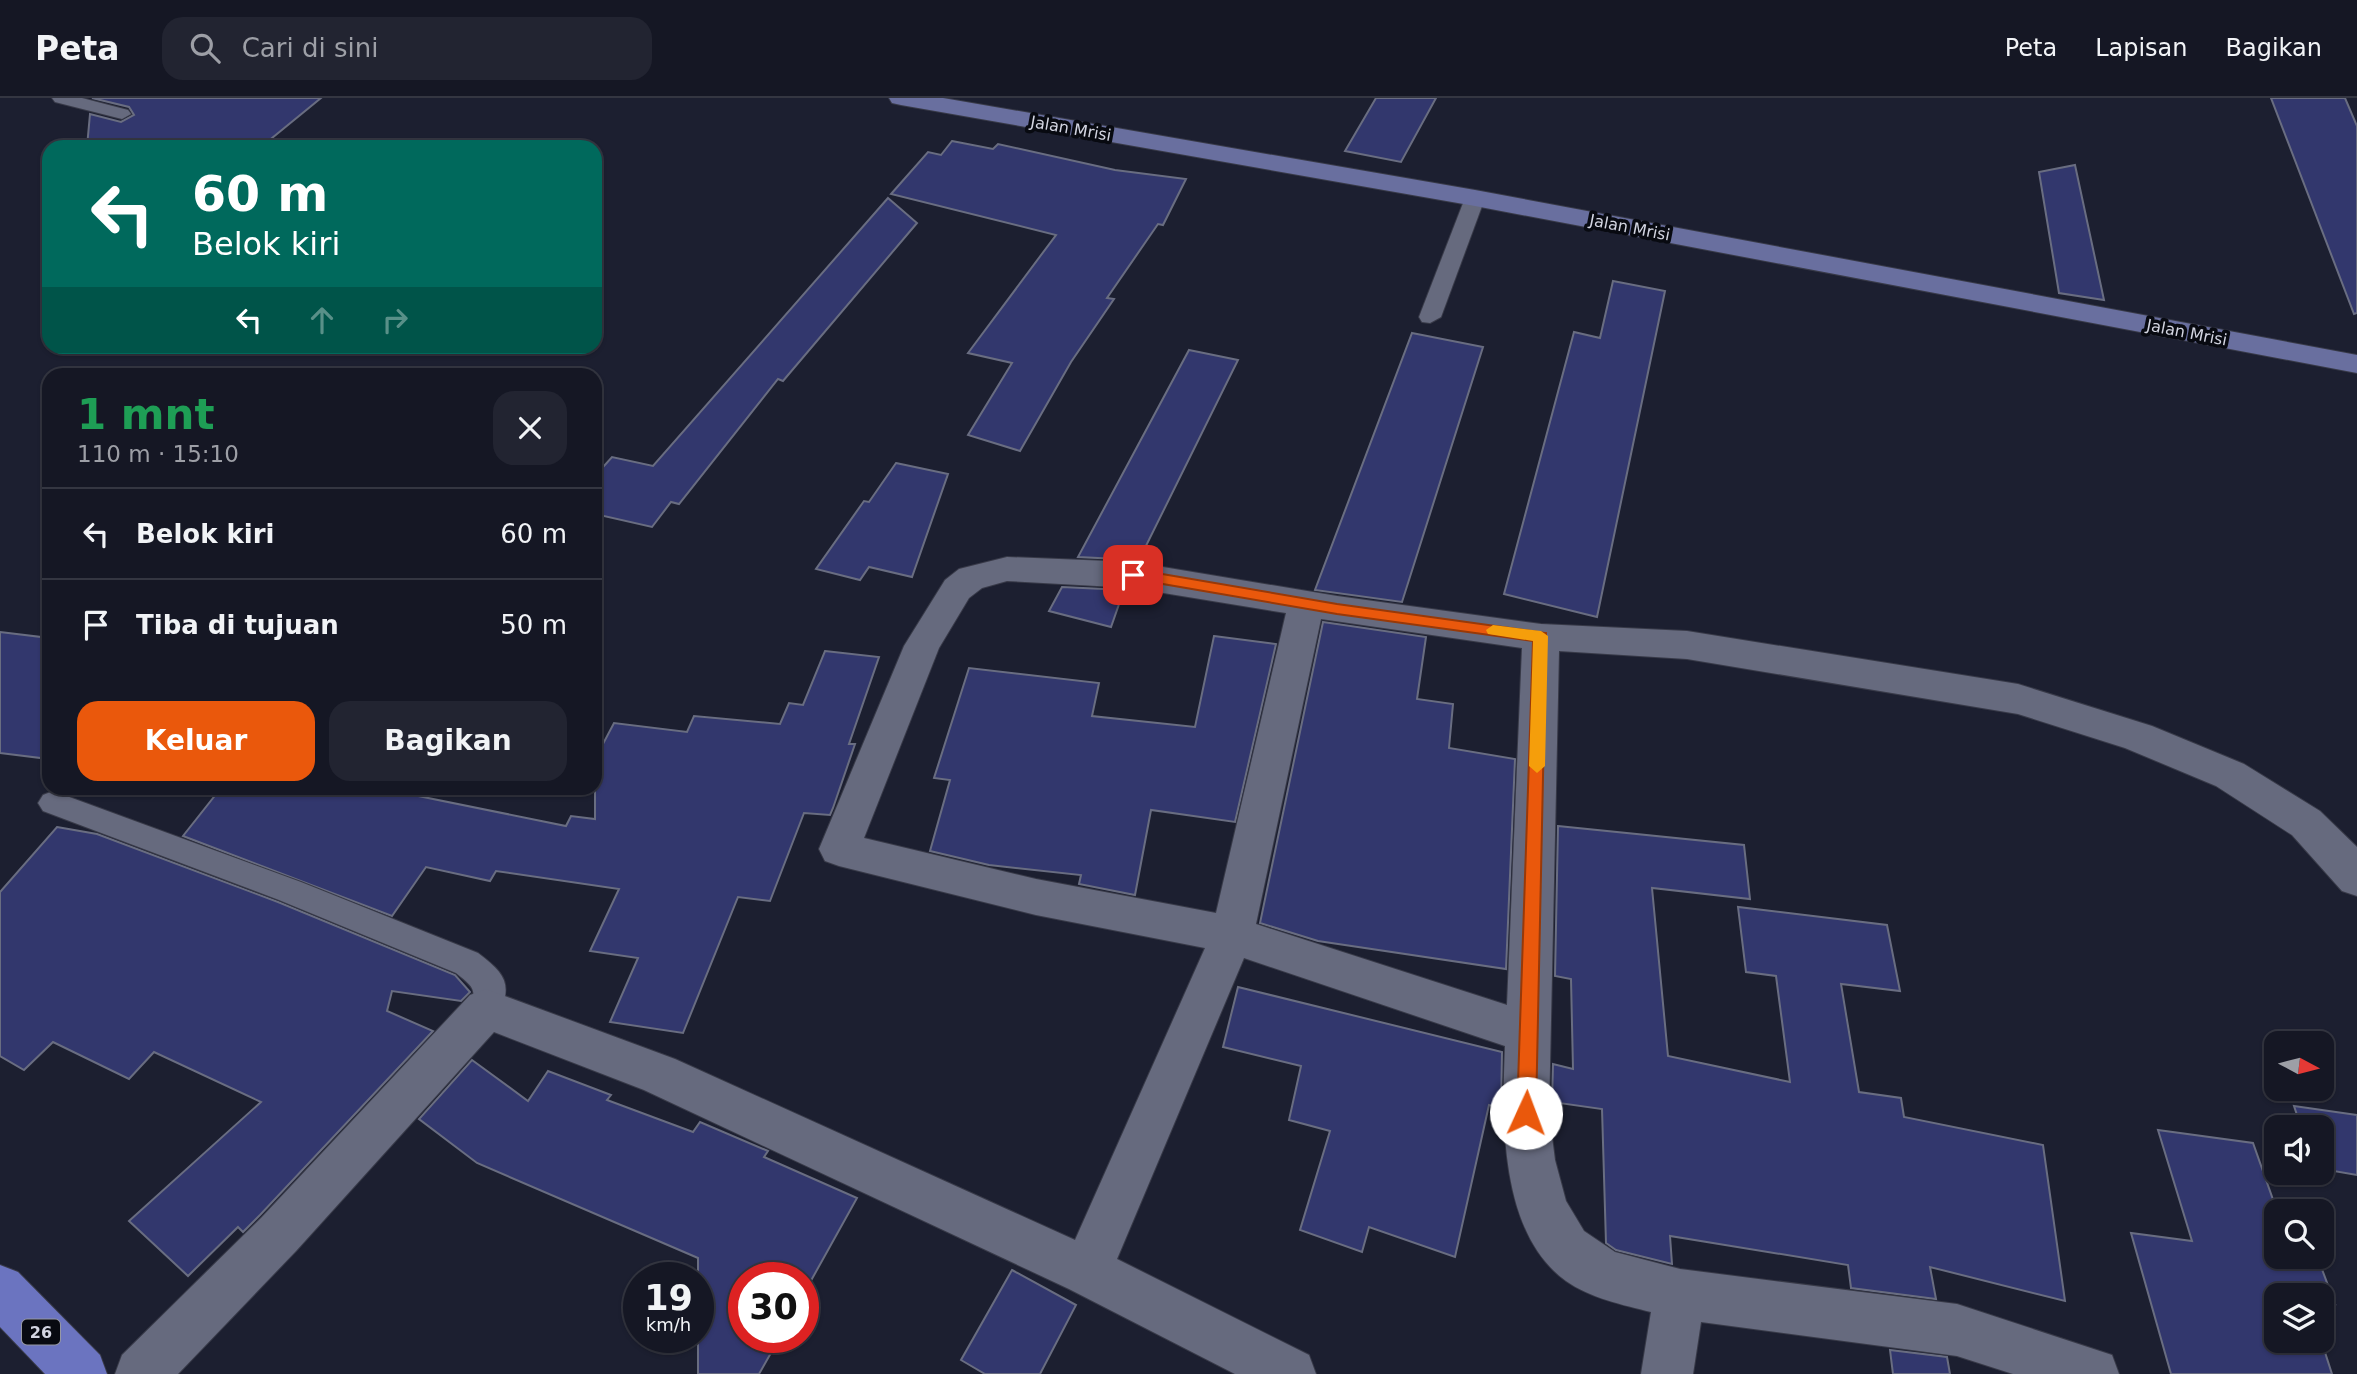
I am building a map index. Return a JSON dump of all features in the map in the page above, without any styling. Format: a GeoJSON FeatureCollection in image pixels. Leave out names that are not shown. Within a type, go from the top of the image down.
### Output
{"type":"FeatureCollection","features":[{"type":"Feature","properties":{"kind":"main road","name":"26"},"geometry":{"type":"LineString","coordinates":[[0,1290],[81,1374]]}},
{"type":"Feature","properties":{"kind":"street","name":"Jalan Mrisi"},"geometry":{"type":"LineString","coordinates":[[901,98],[1475,198],[2357,363]]}},
{"type":"Feature","properties":{"kind":"street"},"geometry":{"type":"LineString","coordinates":[[1529,1033],[1232,935],[1036,897],[839,849],[922,646],[957,589],[971,578],[1007,569],[1133,575],[1306,604],[1541,636],[1687,645],[2018,699],[2138,737],[2230,775],[2306,823],[2346,863],[2357,878]]}},
{"type":"Feature","properties":{"kind":"street"},"geometry":{"type":"LineString","coordinates":[[1087,1271],[1232,935],[1306,604]]}},
{"type":"Feature","properties":{"kind":"street"},"geometry":{"type":"LineString","coordinates":[[1541,636],[1526,1113],[1531,1165],[1545,1219],[1572,1254],[1604,1275],[1680,1293],[1957,1331],[2093,1374]]}},
{"type":"Feature","properties":{"kind":"street"},"geometry":{"type":"LineString","coordinates":[[141,1374],[279,1234],[486,1009],[659,1074],[1087,1271],[1290,1374]]}},
{"type":"Feature","properties":{"kind":"street"},"geometry":{"type":"LineString","coordinates":[[1667,1374],[1680,1293]]}},
{"type":"Feature","properties":{"kind":"lane"},"geometry":{"type":"LineString","coordinates":[[61,98],[122,114]]}},
{"type":"Feature","properties":{"kind":"lane"},"geometry":{"type":"LineString","coordinates":[[1430,317],[1475,198]]}},
{"type":"Feature","properties":{"kind":"lane"},"geometry":{"type":"LineString","coordinates":[[53,803],[290,891],[467,963],[488,979],[492,994],[486,1009]]}},
{"type":"Feature","properties":{"kind":"building"},"geometry":{"type":"Polygon","coordinates":[[[92,98],[321,98],[270,140],[88,140],[90,114],[121,122],[134,115],[129,107],[92,98]]]}},
{"type":"Feature","properties":{"kind":"building"},"geometry":{"type":"Polygon","coordinates":[[[1376,98],[1436,98],[1401,162],[1345,151],[1376,98]]]}},
{"type":"Feature","properties":{"kind":"building"},"geometry":{"type":"Polygon","coordinates":[[[2271,98],[2345,98],[2357,126],[2357,313],[2354,314],[2271,98]]]}},
{"type":"Feature","properties":{"kind":"building"},"geometry":{"type":"Polygon","coordinates":[[[952,141],[993,149],[998,144],[1115,170],[1186,179],[1163,225],[1158,224],[1107,298],[1114,299],[1071,362],[1020,451],[968,435],[1012,363],[968,353],[1056,235],[891,194],[928,152],[941,155],[952,141]]]}},
{"type":"Feature","properties":{"kind":"building"},"geometry":{"type":"Polygon","coordinates":[[[2075,165],[2104,300],[2059,293],[2039,172],[2075,165]]]}},
{"type":"Feature","properties":{"kind":"building"},"geometry":{"type":"Polygon","coordinates":[[[888,198],[917,223],[783,381],[778,379],[679,504],[671,502],[652,527],[602,516],[602,468],[612,457],[653,466],[888,198]]]}},
{"type":"Feature","properties":{"kind":"building"},"geometry":{"type":"Polygon","coordinates":[[[1613,281],[1665,291],[1597,617],[1504,594],[1574,332],[1600,338],[1613,281]]]}},
{"type":"Feature","properties":{"kind":"building"},"geometry":{"type":"Polygon","coordinates":[[[1412,333],[1483,347],[1402,602],[1315,590],[1412,333]]]}},
{"type":"Feature","properties":{"kind":"building"},"geometry":{"type":"Polygon","coordinates":[[[1189,350],[1238,360],[1139,560],[1078,557],[1189,350]]]}},
{"type":"Feature","properties":{"kind":"building"},"geometry":{"type":"Polygon","coordinates":[[[896,463],[948,474],[912,577],[869,567],[860,580],[816,569],[864,501],[869,502],[896,463]]]}},
{"type":"Feature","properties":{"kind":"building"},"geometry":{"type":"Polygon","coordinates":[[[1062,587],[1124,590],[1111,627],[1049,611],[1062,587]]]}},
{"type":"Feature","properties":{"kind":"building"},"geometry":{"type":"Polygon","coordinates":[[[1323,622],[1426,637],[1417,699],[1453,704],[1449,748],[1515,759],[1506,969],[1318,941],[1260,923],[1323,622]]]}},
{"type":"Feature","properties":{"kind":"building"},"geometry":{"type":"Polygon","coordinates":[[[0,632],[42,637],[42,758],[0,753],[0,632]]]}},
{"type":"Feature","properties":{"kind":"building"},"geometry":{"type":"Polygon","coordinates":[[[1214,636],[1276,644],[1235,822],[1151,810],[1135,895],[1079,884],[1081,875],[989,865],[930,851],[950,780],[934,778],[969,668],[1099,683],[1092,716],[1195,727],[1214,636]]]}},
{"type":"Feature","properties":{"kind":"building"},"geometry":{"type":"Polygon","coordinates":[[[825,651],[879,657],[849,744],[855,744],[830,815],[804,813],[770,901],[738,897],[683,1033],[610,1022],[638,958],[590,951],[619,889],[496,871],[490,881],[426,867],[392,916],[183,836],[215,795],[413,795],[566,826],[571,816],[595,819],[595,795],[602,795],[602,746],[614,723],[687,732],[694,716],[780,724],[789,703],[803,705],[825,651]]]}},
{"type":"Feature","properties":{"kind":"building"},"geometry":{"type":"Polygon","coordinates":[[[1558,826],[1744,845],[1750,899],[1652,888],[1668,1056],[1790,1082],[1776,976],[1746,972],[1738,907],[1887,925],[1900,991],[1841,984],[1859,1092],[1901,1098],[1904,1117],[2043,1145],[2065,1301],[1930,1267],[1936,1299],[1851,1288],[1848,1265],[1670,1236],[1672,1264],[1616,1250],[1606,1243],[1602,1109],[1552,1102],[1553,1064],[1573,1069],[1571,979],[1555,976],[1558,826]]]}},
{"type":"Feature","properties":{"kind":"building"},"geometry":{"type":"Polygon","coordinates":[[[57,827],[97,834],[278,902],[455,975],[470,992],[461,1001],[392,991],[387,1011],[433,1031],[243,1232],[238,1227],[188,1276],[129,1221],[261,1102],[154,1052],[129,1079],[53,1042],[24,1070],[0,1056],[0,892],[57,827]]]}},
{"type":"Feature","properties":{"kind":"building"},"geometry":{"type":"Polygon","coordinates":[[[1238,987],[1502,1052],[1501,1108],[1489,1105],[1455,1257],[1369,1227],[1362,1252],[1300,1230],[1330,1131],[1289,1120],[1301,1066],[1223,1047],[1238,987]]]}},
{"type":"Feature","properties":{"kind":"building"},"geometry":{"type":"Polygon","coordinates":[[[472,1060],[528,1101],[548,1071],[611,1095],[607,1100],[693,1132],[700,1122],[768,1151],[764,1157],[857,1198],[819,1266],[819,1262],[728,1262],[728,1353],[771,1353],[759,1374],[698,1374],[698,1353],[714,1353],[714,1262],[698,1262],[698,1258],[477,1163],[419,1119],[472,1060]]]}},
{"type":"Feature","properties":{"kind":"building"},"geometry":{"type":"Polygon","coordinates":[[[2294,1106],[2357,1115],[2357,1175],[2334,1171],[2334,1115],[2297,1115],[2294,1106]]]}},
{"type":"Feature","properties":{"kind":"building"},"geometry":{"type":"Polygon","coordinates":[[[2158,1130],[2253,1143],[2264,1174],[2264,1185],[2268,1185],[2273,1199],[2264,1199],[2264,1269],[2322,1269],[2327,1283],[2264,1283],[2264,1353],[2325,1353],[2332,1374],[2171,1374],[2131,1233],[2192,1241],[2158,1130]]]}},
{"type":"Feature","properties":{"kind":"building"},"geometry":{"type":"Polygon","coordinates":[[[1012,1270],[1076,1305],[1040,1374],[985,1374],[961,1360],[1012,1270]]]}},
{"type":"Feature","properties":{"kind":"building"},"geometry":{"type":"Polygon","coordinates":[[[1890,1350],[1947,1357],[1950,1374],[1893,1374],[1890,1350]]]}},
{"type":"Feature","properties":{"kind":"slow traffic"},"geometry":{"type":"LineString","coordinates":[[1493,630],[1541,636],[1537,766]]}},
{"type":"Feature","properties":{"kind":"route"},"geometry":{"type":"LineString","coordinates":[[1133,575],[1337,609],[1541,636],[1526,1113]]}}]}
